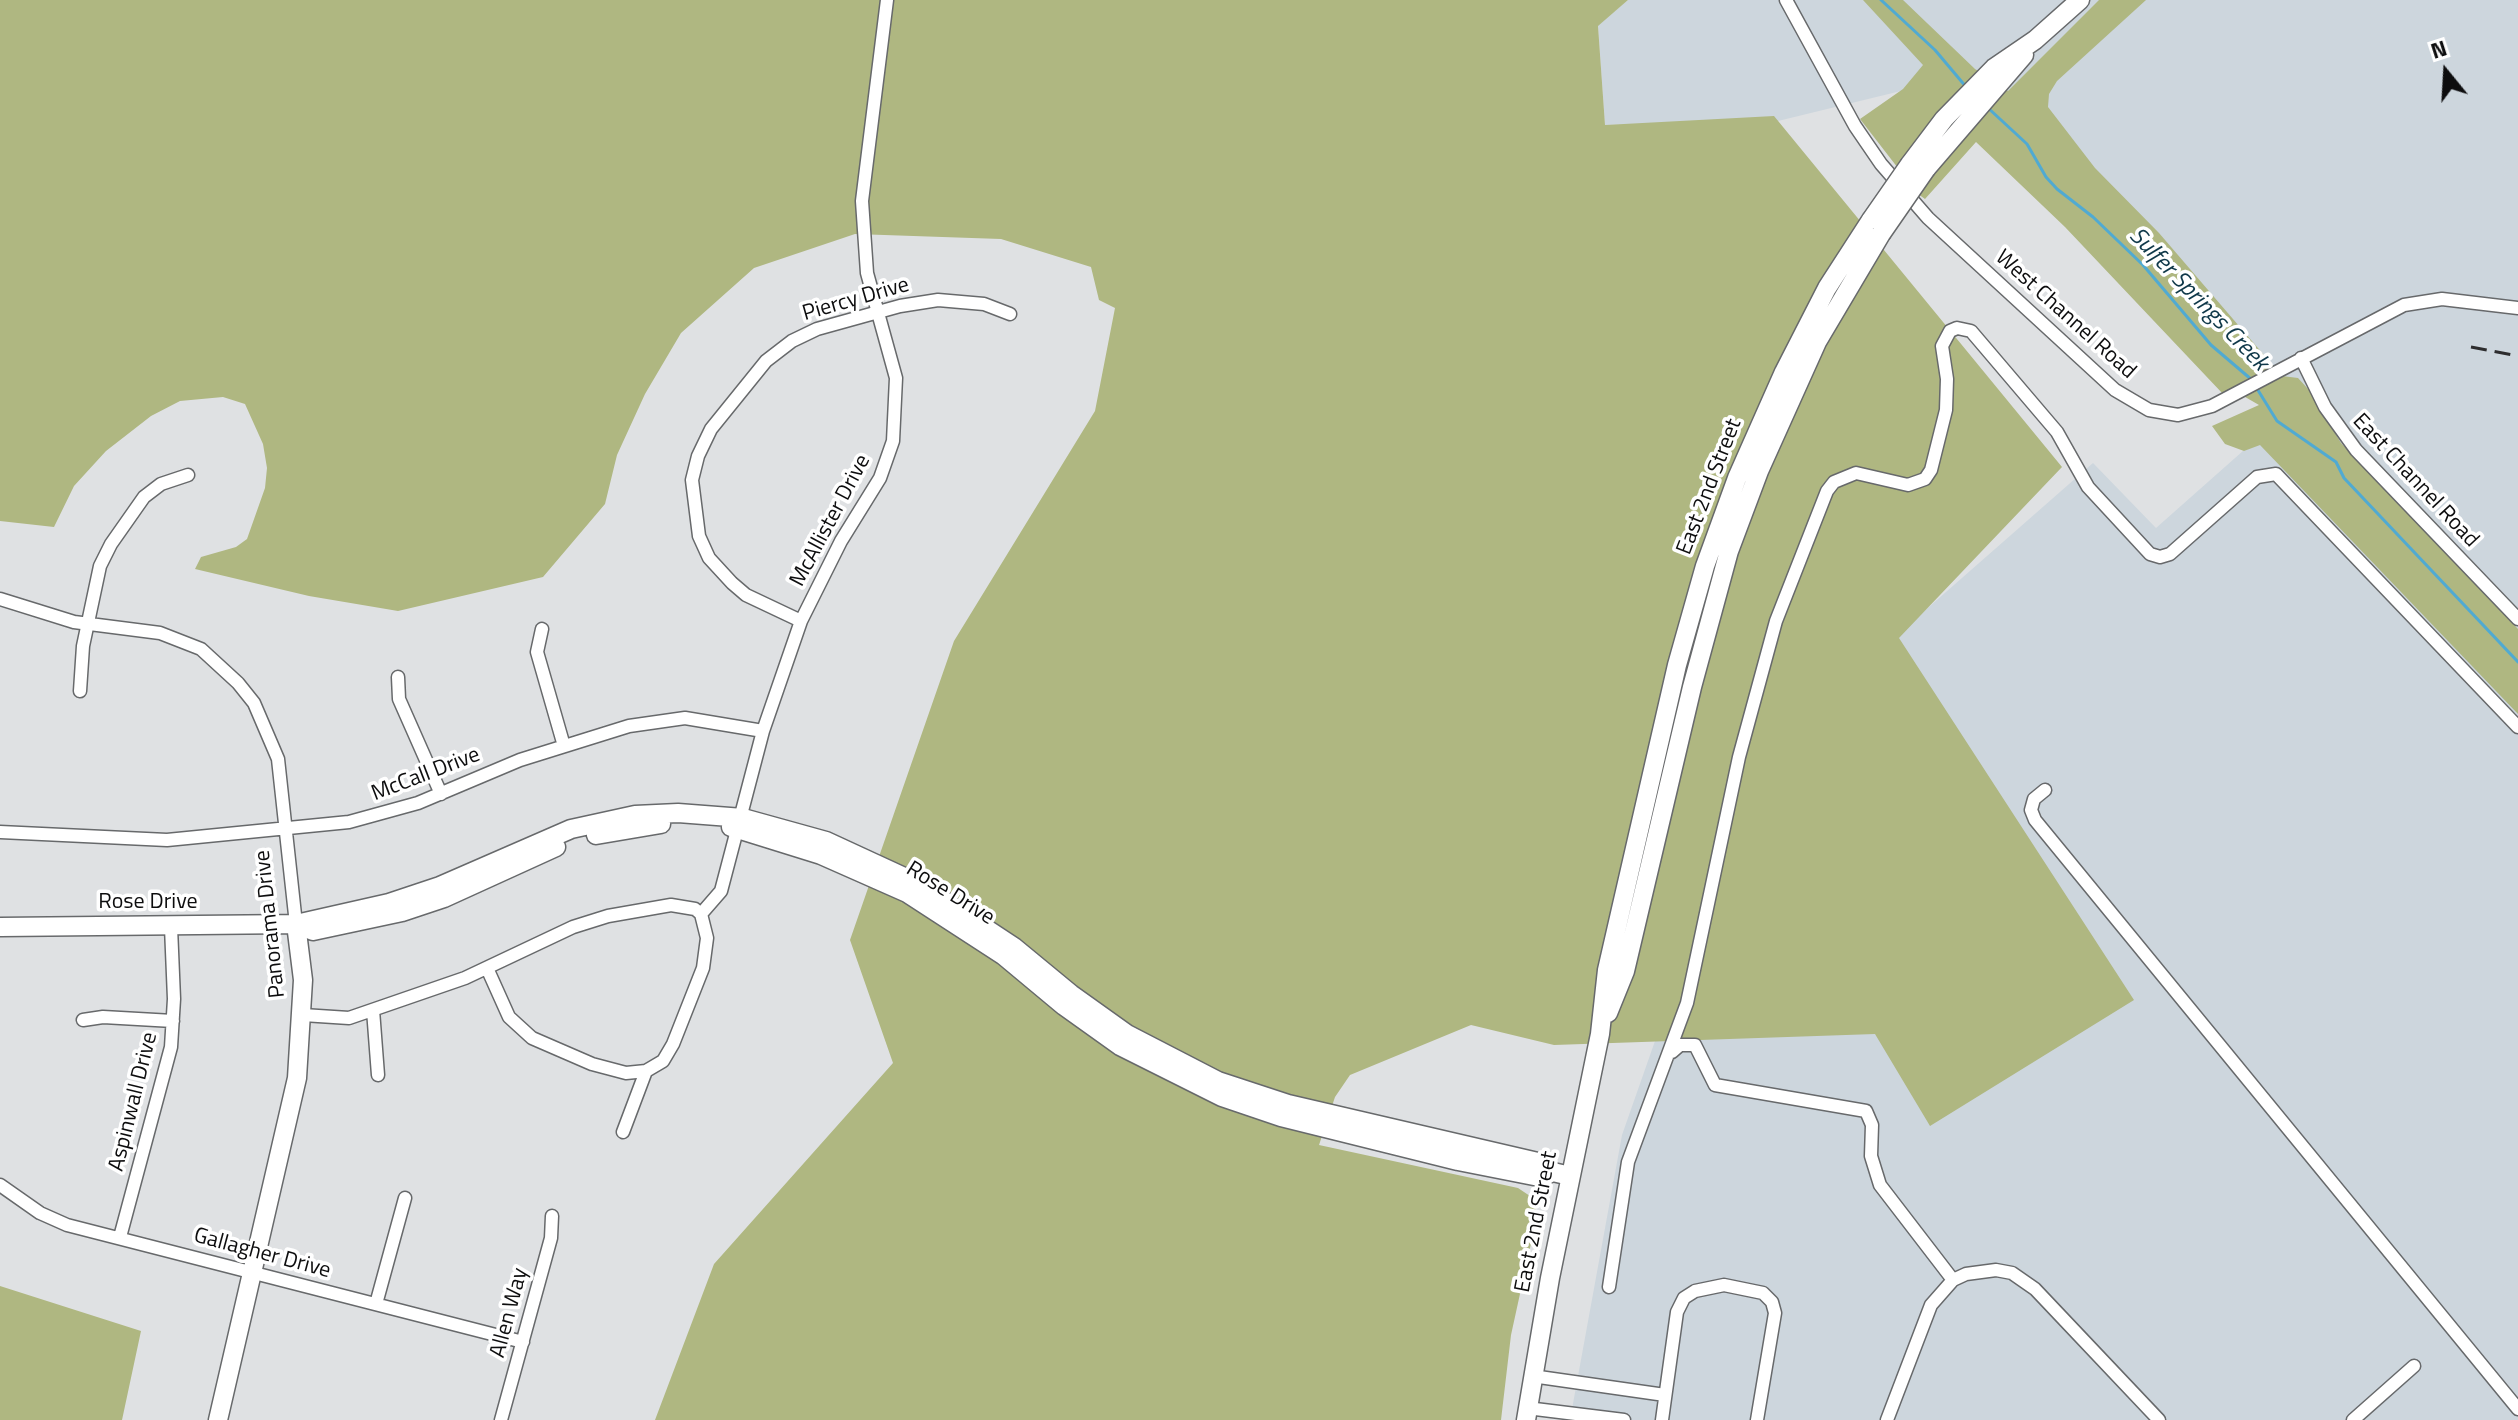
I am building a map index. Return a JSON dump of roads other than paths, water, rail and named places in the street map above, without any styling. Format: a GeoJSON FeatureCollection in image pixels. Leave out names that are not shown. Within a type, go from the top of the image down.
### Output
{"type":"FeatureCollection","features":[{"type":"Feature","properties":{"kind":"main road","name":"East 2nd Street"},"geometry":{"type":"LineString","coordinates":[[1527,1414],[1561,1174],[1600,1034],[1607,970],[1677,665],[1705,566],[1737,478],[1784,372],[1827,288],[1876,227],[1918,166],[1944,119],[2080,0]]}},
{"type":"Feature","properties":{"kind":"main road","name":"East 2nd Street"},"geometry":{"type":"LineString","coordinates":[[1918,166],[1964,125],[2000,73]]}},
{"type":"Feature","properties":{"kind":"main road","name":"Rose Drive"},"geometry":{"type":"LineString","coordinates":[[0,927],[296,924],[389,903],[427,890],[571,829],[635,815],[678,813],[826,841],[917,883],[1014,947],[1071,994],[1127,1034],[1218,1081],[1288,1104],[1542,1163],[1561,1174]]}},
{"type":"Feature","properties":{"kind":"main road","name":"Panorama Drive"},"geometry":{"type":"LineString","coordinates":[[218,1420],[249,1271],[297,1078],[303,980],[296,924]]}},
{"type":"Feature","properties":{"kind":"street","name":"McAllister Drive"},"geometry":{"type":"LineString","coordinates":[[701,914],[721,891],[763,731],[801,621],[841,541],[880,478],[893,441],[896,378],[864,245],[862,176],[887,0]]}},
{"type":"Feature","properties":{"kind":"street","name":"West Channel Road"},"geometry":{"type":"LineString","coordinates":[[1786,0],[1836,96],[1881,164],[1928,218],[2115,390],[2133,403],[2167,415],[2190,414],[2233,396],[2391,310],[2421,300],[2464,300],[2518,308]]}},
{"type":"Feature","properties":{"kind":"street","name":"Piercy Drive"},"geometry":{"type":"LineString","coordinates":[[801,621],[746,595],[709,558],[699,536],[692,503],[692,480],[698,456],[711,429],[774,354],[817,329],[919,302],[958,300],[984,304],[1010,314]]}},
{"type":"Feature","properties":{"kind":"street"},"geometry":{"type":"LineString","coordinates":[[1609,1287],[1628,1162],[1647,1107],[1672,1052],[1702,940],[1739,757],[1776,621],[1823,499],[1834,482],[1846,475],[1868,475],[1908,485],[1925,479],[1931,470],[1946,410],[1947,379],[1942,346],[1944,337],[1957,328],[1971,331],[2057,432],[2088,487],[2150,554],[2160,557],[2170,554],[2257,477],[2276,474],[2518,727]]}},
{"type":"Feature","properties":{"kind":"street","name":"East Channel Road"},"geometry":{"type":"LineString","coordinates":[[2301,358],[2325,407],[2356,450],[2518,619]]}},
{"type":"Feature","properties":{"kind":"street"},"geometry":{"type":"LineString","coordinates":[[80,691],[88,624],[100,566],[132,510],[161,484],[188,475]]}},
{"type":"Feature","properties":{"kind":"street","name":"Panorama Drive"},"geometry":{"type":"LineString","coordinates":[[0,599],[88,624],[160,633],[201,649],[219,663],[254,703],[272,743],[282,787],[296,924]]}},
{"type":"Feature","properties":{"kind":"street"},"geometry":{"type":"LineString","coordinates":[[542,629],[537,652],[564,746]]}},
{"type":"Feature","properties":{"kind":"street"},"geometry":{"type":"LineString","coordinates":[[398,677],[399,699],[441,794]]}},
{"type":"Feature","properties":{"kind":"street","name":"McCall Drive"},"geometry":{"type":"LineString","coordinates":[[0,832],[167,840],[286,828],[382,815],[520,760],[629,726],[685,718],[763,731]]}},
{"type":"Feature","properties":{"kind":"street"},"geometry":{"type":"LineString","coordinates":[[2045,790],[2034,799],[2031,810],[2035,820],[2518,1409]]}},
{"type":"Feature","properties":{"kind":"street"},"geometry":{"type":"LineString","coordinates":[[303,1015],[333,1019],[373,1010],[487,968],[573,927],[608,916],[671,905],[695,909],[701,914],[707,938],[703,968],[673,1044],[663,1061],[646,1071],[626,1073],[592,1064],[532,1038],[509,1017],[487,968]]}},
{"type":"Feature","properties":{"kind":"street","name":"Aspinwall Drive"},"geometry":{"type":"LineString","coordinates":[[120,1237],[164,1078],[173,1021],[171,927]]}},
{"type":"Feature","properties":{"kind":"street"},"geometry":{"type":"LineString","coordinates":[[373,1010],[378,1075]]}},
{"type":"Feature","properties":{"kind":"street"},"geometry":{"type":"LineString","coordinates":[[83,1020],[103,1017],[173,1021]]}},
{"type":"Feature","properties":{"kind":"street"},"geometry":{"type":"LineString","coordinates":[[1672,1052],[1680,1045],[1695,1045],[1715,1085],[1866,1111],[1871,1117],[1871,1156],[1880,1185],[1953,1280]]}},
{"type":"Feature","properties":{"kind":"street"},"geometry":{"type":"LineString","coordinates":[[623,1132],[646,1071]]}},
{"type":"Feature","properties":{"kind":"street","name":"Gallagher Drive"},"geometry":{"type":"LineString","coordinates":[[0,1185],[40,1213],[67,1225],[523,1342]]}},
{"type":"Feature","properties":{"kind":"street"},"geometry":{"type":"LineString","coordinates":[[376,1304],[405,1198]]}},
{"type":"Feature","properties":{"kind":"street","name":"Allen Way"},"geometry":{"type":"LineString","coordinates":[[501,1420],[551,1238],[552,1216]]}},
{"type":"Feature","properties":{"kind":"street"},"geometry":{"type":"LineString","coordinates":[[1887,1420],[1926,1316],[1953,1280],[1981,1270],[1996,1270],[2024,1280],[2159,1420]]}},
{"type":"Feature","properties":{"kind":"street"},"geometry":{"type":"LineString","coordinates":[[1662,1420],[1677,1312],[1684,1298],[1708,1286],[1747,1288],[1763,1293],[1772,1302],[1775,1313],[1757,1420]]}},
{"type":"Feature","properties":{"kind":"street"},"geometry":{"type":"LineString","coordinates":[[2353,1420],[2414,1366]]}},
{"type":"Feature","properties":{"kind":"street"},"geometry":{"type":"LineString","coordinates":[[1532,1376],[1665,1395]]}},
{"type":"Feature","properties":{"kind":"street"},"geometry":{"type":"LineString","coordinates":[[1527,1414],[1624,1420]]}},
{"type":"Feature","properties":{"kind":"waterway","name":"Sulfer Springs Creek"},"geometry":{"type":"LineString","coordinates":[[1881,0],[1935,50],[1967,88]]}},
{"type":"Feature","properties":{"kind":"waterway","name":"Sulfer Springs Creek"},"geometry":{"type":"LineString","coordinates":[[1987,107],[2027,144],[2046,177],[2057,189],[2093,217],[2143,265],[2211,345],[2252,380]]}},
{"type":"Feature","properties":{"kind":"waterway","name":"Sulfer Springs Creek"},"geometry":{"type":"LineString","coordinates":[[2256,387],[2277,421],[2336,462],[2344,478],[2518,662]]}},
{"type":"Feature","properties":{"kind":"railway"},"geometry":{"type":"LineString","coordinates":[[2471,347],[2518,356]]}}]}
